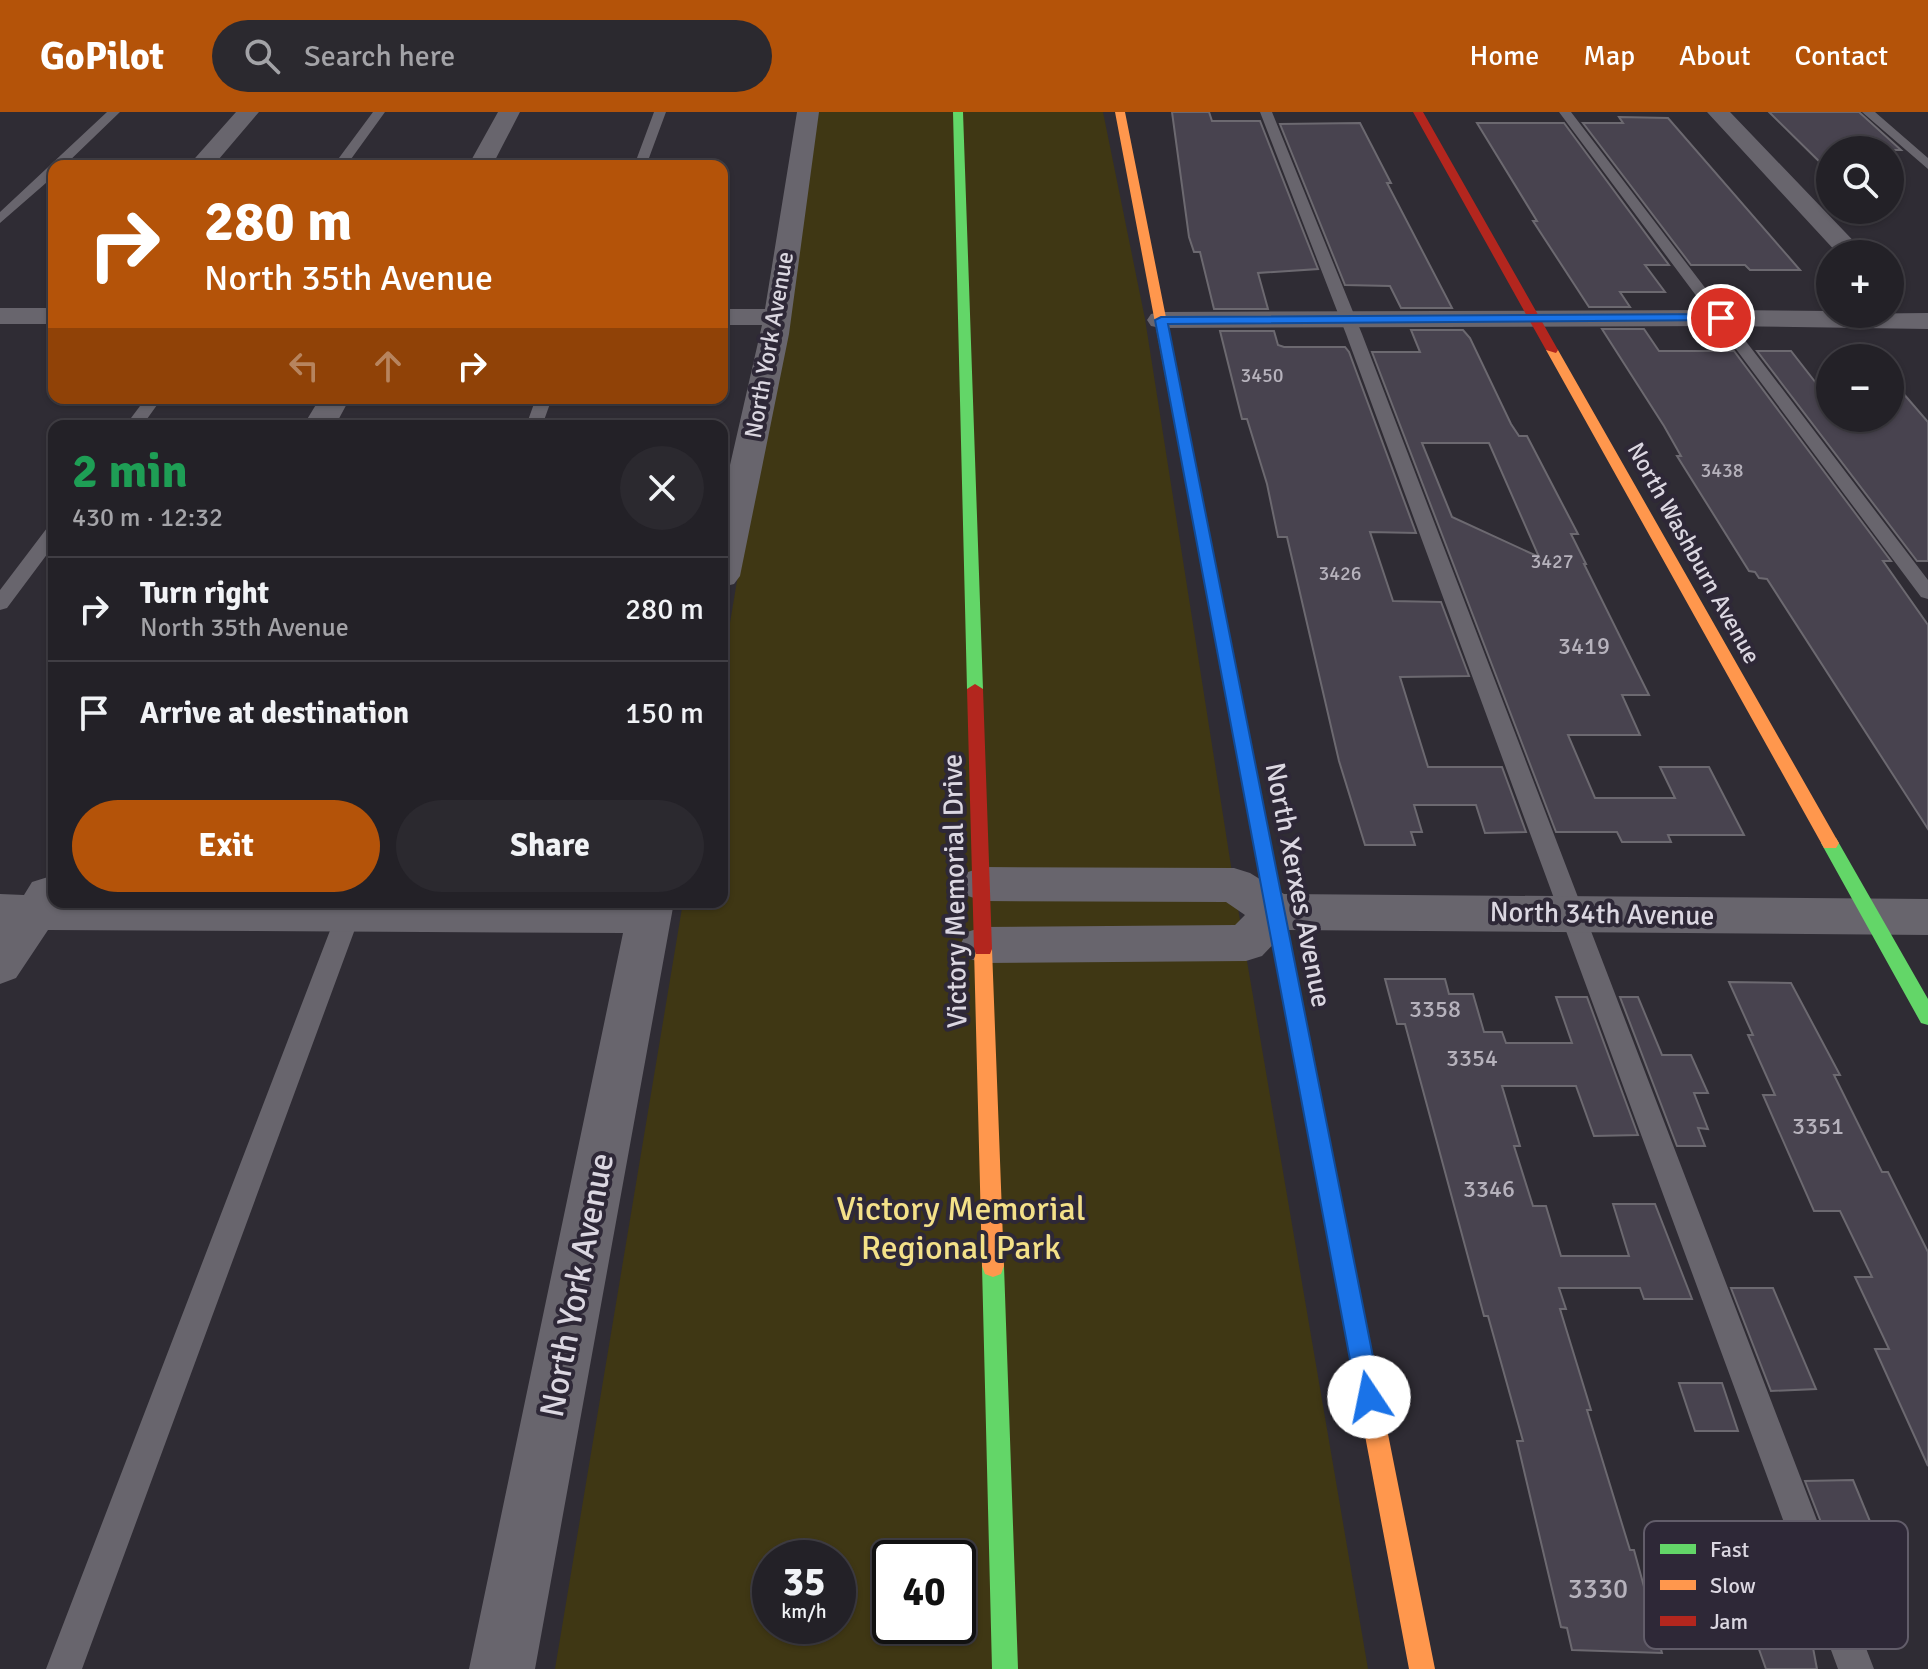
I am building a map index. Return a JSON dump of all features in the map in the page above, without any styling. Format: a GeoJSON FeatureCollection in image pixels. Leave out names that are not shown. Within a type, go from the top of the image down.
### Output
{"type":"FeatureCollection","features":[{"type":"Feature","properties":{"kind":"street"},"geometry":{"type":"LineString","coordinates":[[205,160],[248,112]]}},
{"type":"Feature","properties":{"kind":"street"},"geometry":{"type":"LineString","coordinates":[[483,160],[509,112]]}},
{"type":"Feature","properties":{"kind":"street","name":"North York Avenue"},"geometry":{"type":"LineString","coordinates":[[728,547],[776,317],[808,112]]}},
{"type":"Feature","properties":{"kind":"street","name":"Victory Memorial Drive"},"geometry":{"type":"LineString","coordinates":[[958,112],[1005,1669]]}},
{"type":"Feature","properties":{"kind":"street","name":"North Xerxes Avenue"},"geometry":{"type":"LineString","coordinates":[[1120,112],[1422,1669]]}},
{"type":"Feature","properties":{"kind":"street","name":"North Washburn Avenue"},"geometry":{"type":"LineString","coordinates":[[1418,112],[1928,1017]]}},
{"type":"Feature","properties":{"kind":"street"},"geometry":{"type":"LineString","coordinates":[[1718,112],[1840,240]]}},
{"type":"Feature","properties":{"kind":"street"},"geometry":{"type":"LineString","coordinates":[[1904,306],[1924,325]]}},
{"type":"Feature","properties":{"kind":"street"},"geometry":{"type":"LineString","coordinates":[[3,329],[42,316]]}},
{"type":"Feature","properties":{"kind":"street"},"geometry":{"type":"LineString","coordinates":[[728,317],[776,317]]}},
{"type":"Feature","properties":{"kind":"street"},"geometry":{"type":"LineString","coordinates":[[1161,320],[1721,318],[1924,325]]}},
{"type":"Feature","properties":{"kind":"street"},"geometry":{"type":"LineString","coordinates":[[983,884],[1234,885],[1276,912],[1246,943],[983,945]]}},
{"type":"Feature","properties":{"kind":"street"},"geometry":{"type":"LineString","coordinates":[[0,965],[31,902]]}},
{"type":"Feature","properties":{"kind":"street"},"geometry":{"type":"LineString","coordinates":[[305,908],[650,909]]}},
{"type":"Feature","properties":{"kind":"street","name":"North York Avenue"},"geometry":{"type":"LineString","coordinates":[[502,1669],[650,909]]}},
{"type":"Feature","properties":{"kind":"street","name":"North 34th Avenue"},"geometry":{"type":"LineString","coordinates":[[1276,912],[1928,917]]}},
{"type":"Feature","properties":{"kind":"lane"},"geometry":{"type":"LineString","coordinates":[[63,160],[114,112]]}},
{"type":"Feature","properties":{"kind":"lane"},"geometry":{"type":"LineString","coordinates":[[343,160],[379,112]]}},
{"type":"Feature","properties":{"kind":"lane"},"geometry":{"type":"LineString","coordinates":[[642,160],[660,112]]}},
{"type":"Feature","properties":{"kind":"lane"},"geometry":{"type":"LineString","coordinates":[[1266,112],[1349,321],[1800,1521]]}},
{"type":"Feature","properties":{"kind":"lane"},"geometry":{"type":"LineString","coordinates":[[1565,112],[1928,593]]}},
{"type":"Feature","properties":{"kind":"lane"},"geometry":{"type":"LineString","coordinates":[[1868,112],[1928,165]]}},
{"type":"Feature","properties":{"kind":"lane"},"geometry":{"type":"LineString","coordinates":[[0,219],[48,174]]}},
{"type":"Feature","properties":{"kind":"lane"},"geometry":{"type":"LineString","coordinates":[[0,604],[48,540]]}},
{"type":"Feature","properties":{"kind":"lane"},"geometry":{"type":"LineString","coordinates":[[64,1669],[351,909]]}},
{"type":"Feature","properties":{"kind":"lane"},"geometry":{"type":"LineString","coordinates":[[1848,1649],[1856,1669]]}},
{"type":"Feature","properties":{"kind":"green space","name":"Victory Memorial Regional Park"},"geometry":{"type":"Polygon","coordinates":[[[815,112],[1103,112],[1145,319],[1234,885],[1368,1669],[555,1669],[682,908],[728,908],[728,635],[815,112]]]}},
{"type":"Feature","properties":{"kind":"building"},"geometry":{"type":"Polygon","coordinates":[[[1172,112],[1209,112],[1212,121],[1260,121],[1318,269],[1258,273],[1268,309],[1214,309],[1200,252],[1194,252],[1189,237],[1172,112]]]}},
{"type":"Feature","properties":{"kind":"building"},"geometry":{"type":"Polygon","coordinates":[[[1769,112],[1859,112],[1886,136],[1816,136],[1816,158],[1769,112]]]}},
{"type":"Feature","properties":{"kind":"building"},"geometry":{"type":"Polygon","coordinates":[[[1619,117],[1668,118],[1800,270],[1750,270],[1745,265],[1691,265],[1583,123],[1623,123],[1619,117]]]}},
{"type":"Feature","properties":{"kind":"building"},"geometry":{"type":"Polygon","coordinates":[[[1360,123],[1391,183],[1387,183],[1452,308],[1401,308],[1390,286],[1345,285],[1280,124],[1360,123]]]}},
{"type":"Feature","properties":{"kind":"building"},"geometry":{"type":"Polygon","coordinates":[[[1477,123],[1564,123],[1669,265],[1645,265],[1665,292],[1620,292],[1630,307],[1589,307],[1533,221],[1537,221],[1477,123]]]}},
{"type":"Feature","properties":{"kind":"building"},"geometry":{"type":"Polygon","coordinates":[[[1602,329],[1644,329],[1659,351],[1734,351],[1891,561],[1883,561],[1928,625],[1928,829],[1767,579],[1749,571],[1677,456],[1681,456],[1664,426],[1602,329]]]}},
{"type":"Feature","properties":{"kind":"building"},"geometry":{"type":"Polygon","coordinates":[[[1411,330],[1463,330],[1470,338],[1511,424],[1519,436],[1527,436],[1578,534],[1571,534],[1649,695],[1622,695],[1640,735],[1568,735],[1595,798],[1675,798],[1660,767],[1709,767],[1744,835],[1668,835],[1671,842],[1622,842],[1617,832],[1556,832],[1372,352],[1420,352],[1411,330]],[[1422,443],[1452,517],[1539,557],[1489,443],[1422,443]]]}},
{"type":"Feature","properties":{"kind":"building"},"geometry":{"type":"Polygon","coordinates":[[[1220,331],[1274,331],[1278,345],[1284,347],[1345,347],[1349,352],[1416,533],[1370,532],[1393,601],[1441,602],[1469,676],[1400,677],[1428,767],[1502,767],[1526,832],[1485,833],[1476,805],[1414,805],[1422,832],[1411,832],[1415,845],[1365,845],[1339,761],[1287,537],[1278,537],[1267,484],[1247,419],[1242,419],[1220,331]]]}},
{"type":"Feature","properties":{"kind":"building"},"geometry":{"type":"Polygon","coordinates":[[[1757,351],[1791,351],[1816,383],[1816,428],[1757,351]]]}},
{"type":"Feature","properties":{"kind":"building"},"geometry":{"type":"Polygon","coordinates":[[[1904,394],[1928,422],[1928,561],[1917,561],[1819,432],[1904,432],[1904,394]]]}},
{"type":"Feature","properties":{"kind":"building"},"geometry":{"type":"Polygon","coordinates":[[[1385,979],[1445,979],[1449,994],[1473,994],[1484,1032],[1502,1032],[1506,1043],[1572,1043],[1556,997],[1587,997],[1638,1135],[1594,1136],[1576,1086],[1502,1086],[1520,1146],[1514,1146],[1533,1206],[1546,1206],[1561,1256],[1629,1256],[1613,1204],[1655,1204],[1692,1299],[1644,1299],[1640,1288],[1559,1288],[1566,1309],[1560,1309],[1591,1410],[1587,1410],[1644,1587],[1644,1649],[1661,1649],[1662,1653],[1572,1650],[1567,1628],[1561,1627],[1517,1441],[1523,1441],[1488,1316],[1484,1316],[1405,1024],[1397,1024],[1385,979]]]}},
{"type":"Feature","properties":{"kind":"building"},"geometry":{"type":"Polygon","coordinates":[[[1729,982],[1791,983],[1840,1075],[1834,1075],[1882,1172],[1888,1172],[1928,1252],[1928,1466],[1875,1349],[1889,1349],[1855,1277],[1872,1277],[1840,1211],[1814,1211],[1763,1095],[1775,1095],[1729,982]]]}},
{"type":"Feature","properties":{"kind":"building"},"geometry":{"type":"Polygon","coordinates":[[[1620,997],[1638,997],[1662,1055],[1691,1055],[1708,1093],[1694,1093],[1708,1129],[1698,1128],[1705,1146],[1677,1146],[1620,997]]]}},
{"type":"Feature","properties":{"kind":"building"},"geometry":{"type":"Polygon","coordinates":[[[1731,1288],[1773,1288],[1816,1389],[1771,1391],[1731,1288]]]}},
{"type":"Feature","properties":{"kind":"building"},"geometry":{"type":"Polygon","coordinates":[[[1679,1383],[1722,1383],[1738,1431],[1695,1431],[1679,1383]]]}},
{"type":"Feature","properties":{"kind":"building"},"geometry":{"type":"Polygon","coordinates":[[[1853,1480],[1870,1521],[1821,1521],[1805,1481],[1853,1480]]]}},
{"type":"Feature","properties":{"kind":"building"},"geometry":{"type":"Polygon","coordinates":[[[1759,1649],[1813,1649],[1817,1669],[1766,1669],[1759,1649]]]}},
{"type":"Feature","properties":{"kind":"traffic: fast"},"geometry":{"type":"LineString","coordinates":[[958,112],[975,689]]}},
{"type":"Feature","properties":{"kind":"traffic: fast"},"geometry":{"type":"LineString","coordinates":[[1830,843],[1928,1017]]}},
{"type":"Feature","properties":{"kind":"traffic: fast"},"geometry":{"type":"LineString","coordinates":[[993,1266],[1005,1669]]}},
{"type":"Feature","properties":{"kind":"traffic: slow"},"geometry":{"type":"LineString","coordinates":[[1120,112],[1245,754]]}},
{"type":"Feature","properties":{"kind":"traffic: slow"},"geometry":{"type":"LineString","coordinates":[[1552,350],[1830,843]]}},
{"type":"Feature","properties":{"kind":"traffic: slow"},"geometry":{"type":"LineString","coordinates":[[983,949],[993,1266]]}},
{"type":"Feature","properties":{"kind":"traffic: slow"},"geometry":{"type":"LineString","coordinates":[[1321,1149],[1422,1669]]}},
{"type":"Feature","properties":{"kind":"traffic: jam"},"geometry":{"type":"LineString","coordinates":[[1418,112],[1552,350]]}},
{"type":"Feature","properties":{"kind":"traffic: jam"},"geometry":{"type":"LineString","coordinates":[[975,689],[983,949]]}},
{"type":"Feature","properties":{"kind":"traffic: jam"},"geometry":{"type":"LineString","coordinates":[[1245,754],[1321,1149]]}},
{"type":"Feature","properties":{"kind":"route"},"geometry":{"type":"LineString","coordinates":[[1369,1397],[1161,320],[1721,318]]}}]}
